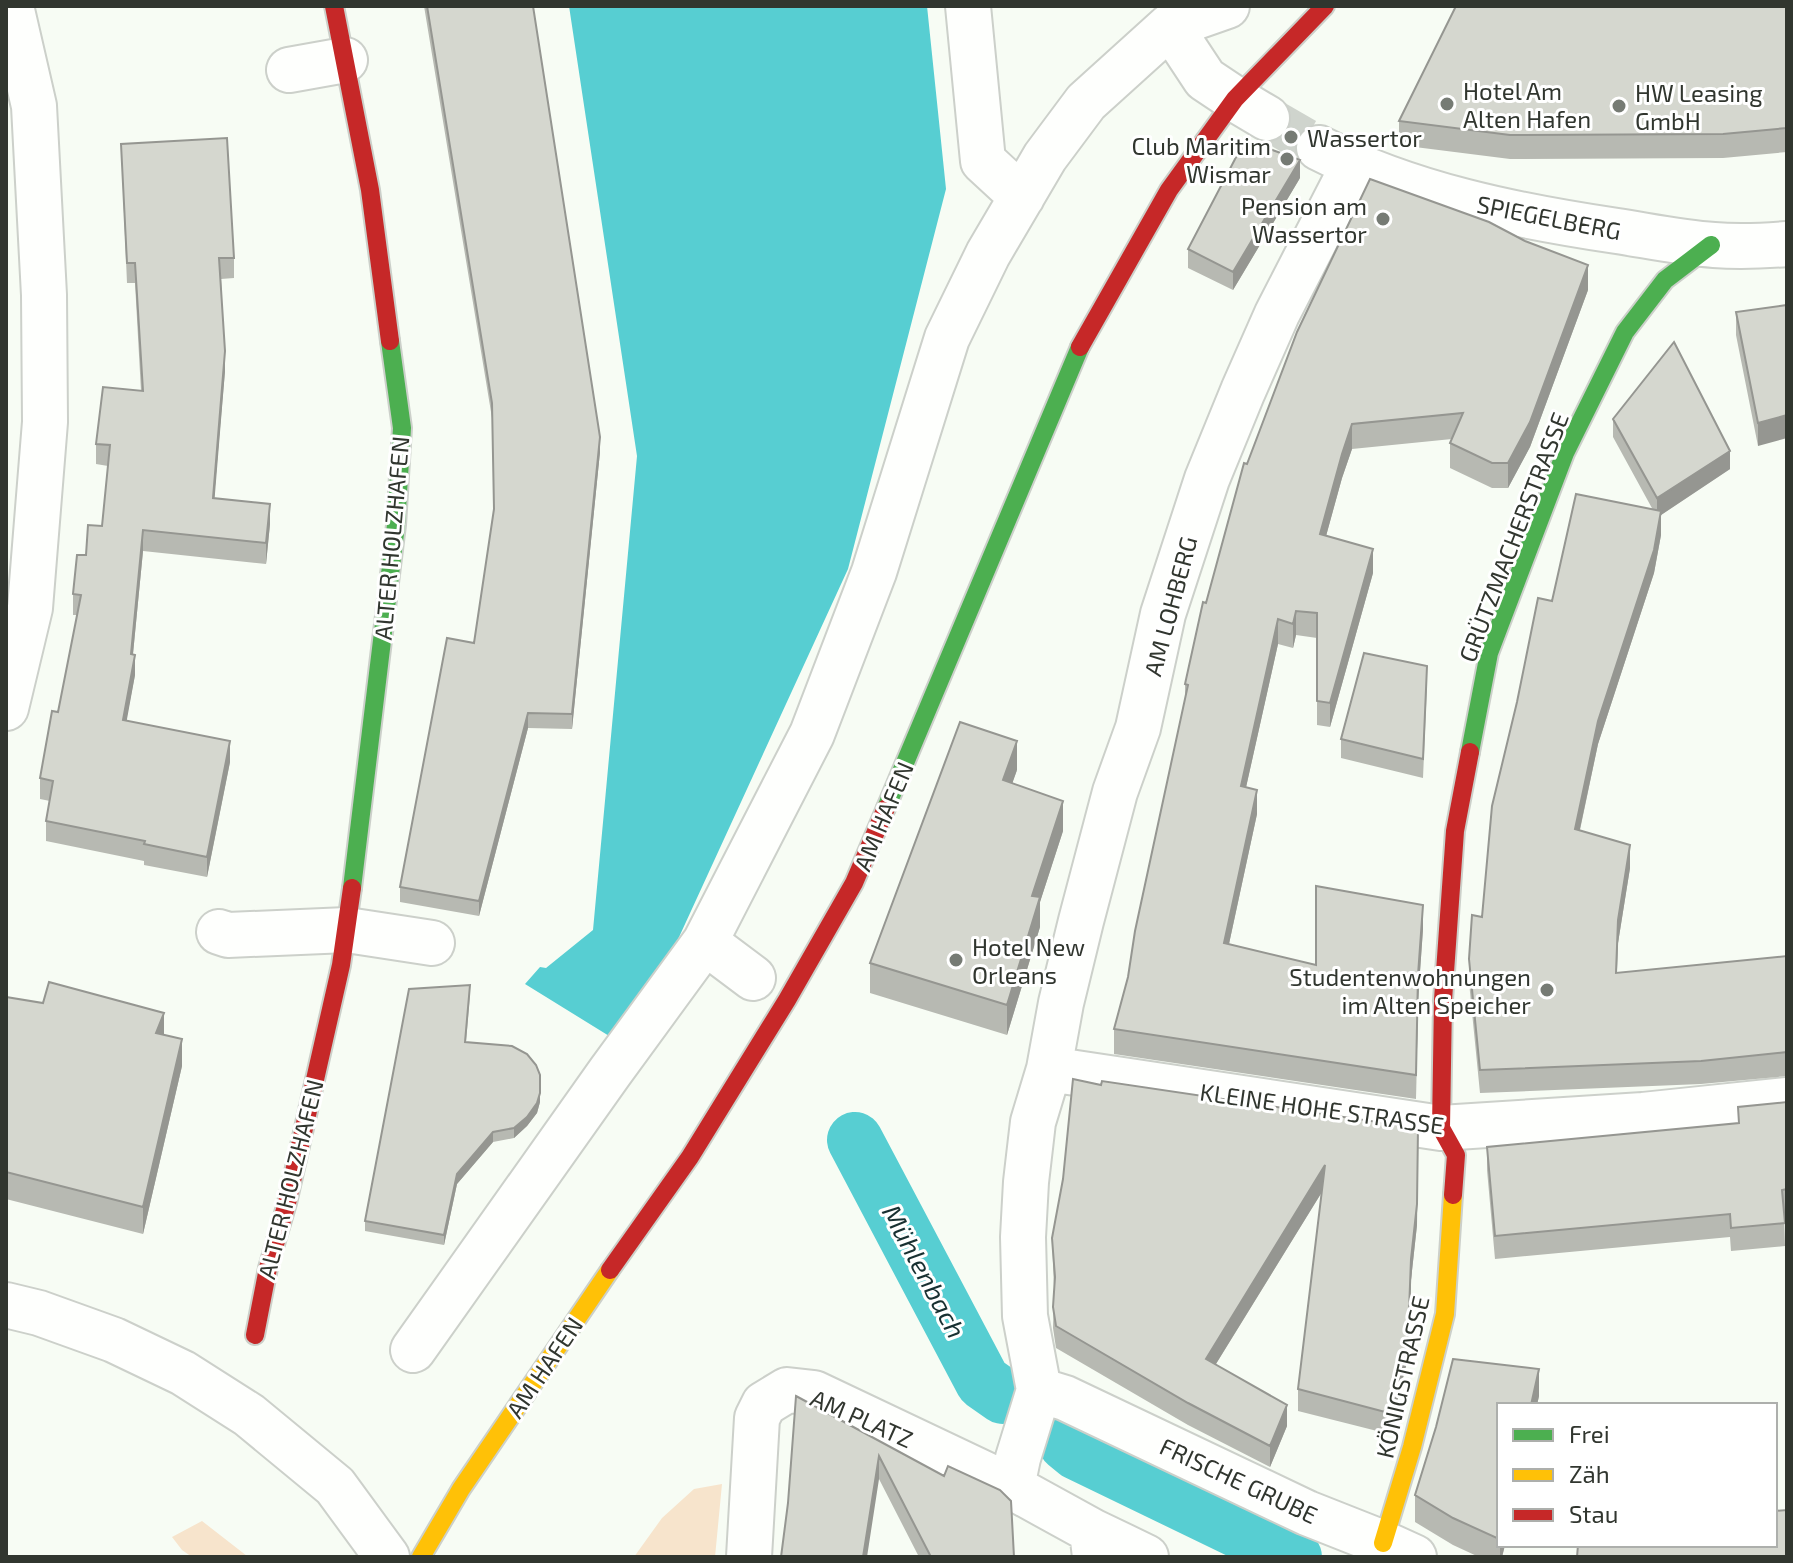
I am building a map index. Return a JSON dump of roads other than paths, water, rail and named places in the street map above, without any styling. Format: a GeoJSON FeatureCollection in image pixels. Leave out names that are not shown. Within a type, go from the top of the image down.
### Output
{"type":"FeatureCollection","features":[{"type":"Feature","properties":{"kind":"street"},"geometry":{"type":"LineString","coordinates":[[6,708],[30,608],[45,422],[44,295],[34,106],[11,6]]}},
{"type":"Feature","properties":{"kind":"street","name":"ALTER HOLZHAFEN"},"geometry":{"type":"LineString","coordinates":[[255,1335],[347,930],[396,525],[402,428],[370,190],[334,6]]}},
{"type":"Feature","properties":{"kind":"street"},"geometry":{"type":"LineString","coordinates":[[968,6],[983,161],[1022,197]]}},
{"type":"Feature","properties":{"kind":"street"},"geometry":{"type":"LineString","coordinates":[[413,1350],[455,1276],[705,942],[812,734],[874,572],[947,338],[988,254],[1045,157],[1086,102],[1170,26],[1227,6]]}},
{"type":"Feature","properties":{"kind":"street","name":"AM HAFEN"},"geometry":{"type":"LineString","coordinates":[[421,1557],[461,1489],[690,1157],[787,1000],[854,883],[1084,338],[1169,190],[1251,108],[1285,46],[1325,6]]}},
{"type":"Feature","properties":{"kind":"street"},"geometry":{"type":"LineString","coordinates":[[1170,26],[1205,79],[1251,108]]}},
{"type":"Feature","properties":{"kind":"street"},"geometry":{"type":"LineString","coordinates":[[289,70],[345,60]]}},
{"type":"Feature","properties":{"kind":"street","name":"SPIEGELBERG"},"geometry":{"type":"LineString","coordinates":[[1336,157],[1449,197],[1561,223],[1711,245],[1749,247],[1787,244]]}},
{"type":"Feature","properties":{"kind":"street","name":"AM LOHBERG"},"geometry":{"type":"LineString","coordinates":[[1052,1394],[1025,1316],[1023,1237],[1033,1122],[1049,1069],[1061,1003],[1115,792],[1138,728],[1163,614],[1207,479],[1277,314],[1336,157]]}},
{"type":"Feature","properties":{"kind":"street","name":"GRÜTZMACHERSTRASSE"},"geometry":{"type":"LineString","coordinates":[[1441,1128],[1443,1000],[1455,831],[1489,653],[1565,453],[1625,332],[1665,280],[1711,245]]}},
{"type":"Feature","properties":{"kind":"street"},"geometry":{"type":"LineString","coordinates":[[219,932],[228,935],[347,930],[432,943]]}},
{"type":"Feature","properties":{"kind":"street"},"geometry":{"type":"LineString","coordinates":[[705,942],[753,978]]}},
{"type":"Feature","properties":{"kind":"street","name":"KLEINE HOHE STRASSE"},"geometry":{"type":"LineString","coordinates":[[1049,1069],[1441,1128],[1643,1115],[1787,1100]]}},
{"type":"Feature","properties":{"kind":"street","name":"KÖNIGSTRASSE"},"geometry":{"type":"LineString","coordinates":[[1399,1550],[1412,1447],[1445,1314],[1456,1155],[1441,1128]]}},
{"type":"Feature","properties":{"kind":"street"},"geometry":{"type":"LineString","coordinates":[[6,1305],[39,1313],[114,1340],[183,1373],[249,1415],[335,1486],[387,1557]]}},
{"type":"Feature","properties":{"kind":"street","name":"AM PLATZ"},"geometry":{"type":"LineString","coordinates":[[749,1557],[757,1418],[764,1404],[787,1390],[814,1393],[1002,1472],[1094,1544]]}},
{"type":"Feature","properties":{"kind":"street"},"geometry":{"type":"LineString","coordinates":[[1002,1472],[1052,1394]]}},
{"type":"Feature","properties":{"kind":"street","name":"FRISCHE GRUBE"},"geometry":{"type":"LineString","coordinates":[[1052,1394],[1307,1513],[1399,1550]]}},
{"type":"Feature","properties":{"kind":"street"},"geometry":{"type":"LineString","coordinates":[[1094,1544],[1146,1557]]}},
{"type":"Feature","properties":{"kind":"water"},"geometry":{"type":"Polygon","coordinates":[[[569,6],[927,6],[946,189],[848,569],[663,972],[614,1039],[525,984],[540,967],[546,968],[593,930],[637,456],[569,6]]]}},
{"type":"Feature","properties":{"kind":"waterway","name":"Mühlenbach"},"geometry":{"type":"LineString","coordinates":[[855,1140],[983,1382],[1003,1396]]}},
{"type":"Feature","properties":{"kind":"waterway","name":"Mühlenbach"},"geometry":{"type":"LineString","coordinates":[[1066,1443],[1077,1452],[1294,1557]]}},
{"type":"Feature","properties":{"kind":"tunnel"},"geometry":{"type":"LineString","coordinates":[[1267,118],[1319,148]]}},
{"type":"Feature","properties":{"kind":"place","name":"Hotel Am Alten Hafen"},"geometry":{"type":"Point","coordinates":[1447,104]}},
{"type":"Feature","properties":{"kind":"place","name":"HW Leasing GmbH"},"geometry":{"type":"Point","coordinates":[1619,106]}},
{"type":"Feature","properties":{"kind":"place","name":"Wassertor"},"geometry":{"type":"Point","coordinates":[1291,137]}},
{"type":"Feature","properties":{"kind":"place","name":"Club Maritim Wismar"},"geometry":{"type":"Point","coordinates":[1287,159]}},
{"type":"Feature","properties":{"kind":"place","name":"Pension am Wassertor"},"geometry":{"type":"Point","coordinates":[1383,219]}},
{"type":"Feature","properties":{"kind":"place","name":"Hotel New Orleans"},"geometry":{"type":"Point","coordinates":[956,960]}},
{"type":"Feature","properties":{"kind":"place","name":"Studentenwohnungen im Alten Speicher"},"geometry":{"type":"Point","coordinates":[1547,990]}}]}
